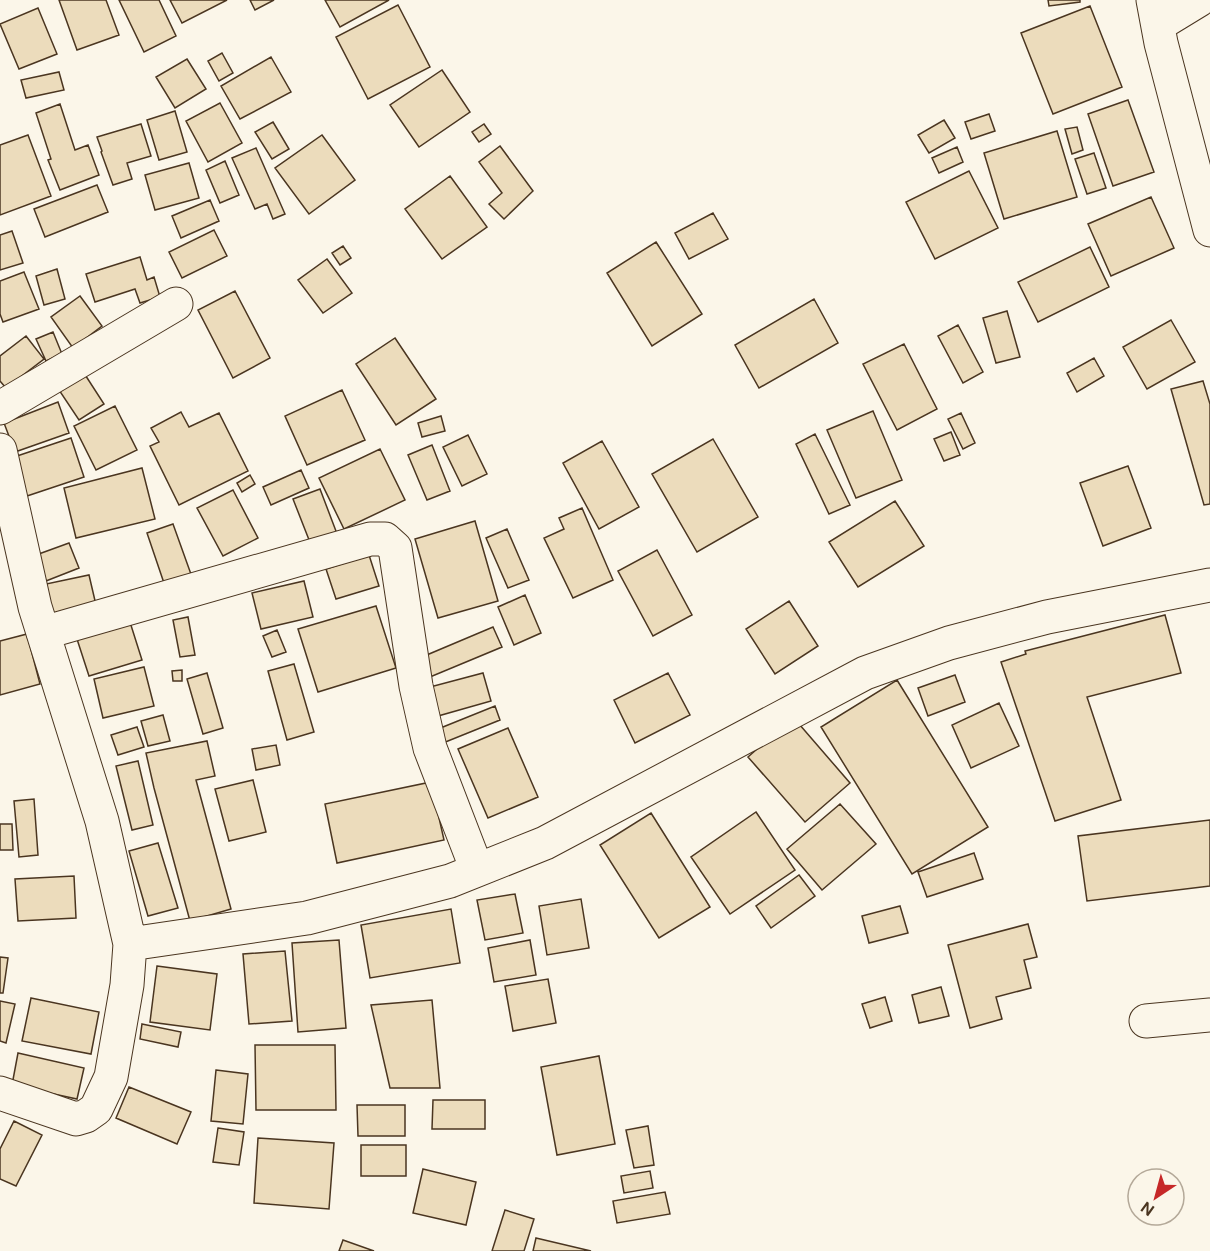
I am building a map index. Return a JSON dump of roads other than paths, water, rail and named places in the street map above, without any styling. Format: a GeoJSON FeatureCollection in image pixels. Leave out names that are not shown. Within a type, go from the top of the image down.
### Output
{"type":"FeatureCollection","features":[{"type":"Feature","properties":{"kind":"street"},"geometry":{"type":"LineString","coordinates":[[1199,0],[1156,12],[1161,43],[1210,230]]}},
{"type":"Feature","properties":{"kind":"street"},"geometry":{"type":"LineString","coordinates":[[0,408],[176,304]]}},
{"type":"Feature","properties":{"kind":"street"},"geometry":{"type":"LineString","coordinates":[[0,450],[35,607],[102,821],[130,944],[127,985],[111,1077],[96,1109],[76,1119],[0,1093]]}},
{"type":"Feature","properties":{"kind":"street"},"geometry":{"type":"LineString","coordinates":[[43,633],[370,539],[385,539],[395,548],[416,686],[430,748],[477,870]]}},
{"type":"Feature","properties":{"kind":"street"},"geometry":{"type":"LineString","coordinates":[[130,944],[307,918],[450,881],[545,843],[865,673],[949,643],[1047,617],[1210,585]]}},
{"type":"Feature","properties":{"kind":"street"},"geometry":{"type":"LineString","coordinates":[[1146,1021],[1210,1015]]}}]}
